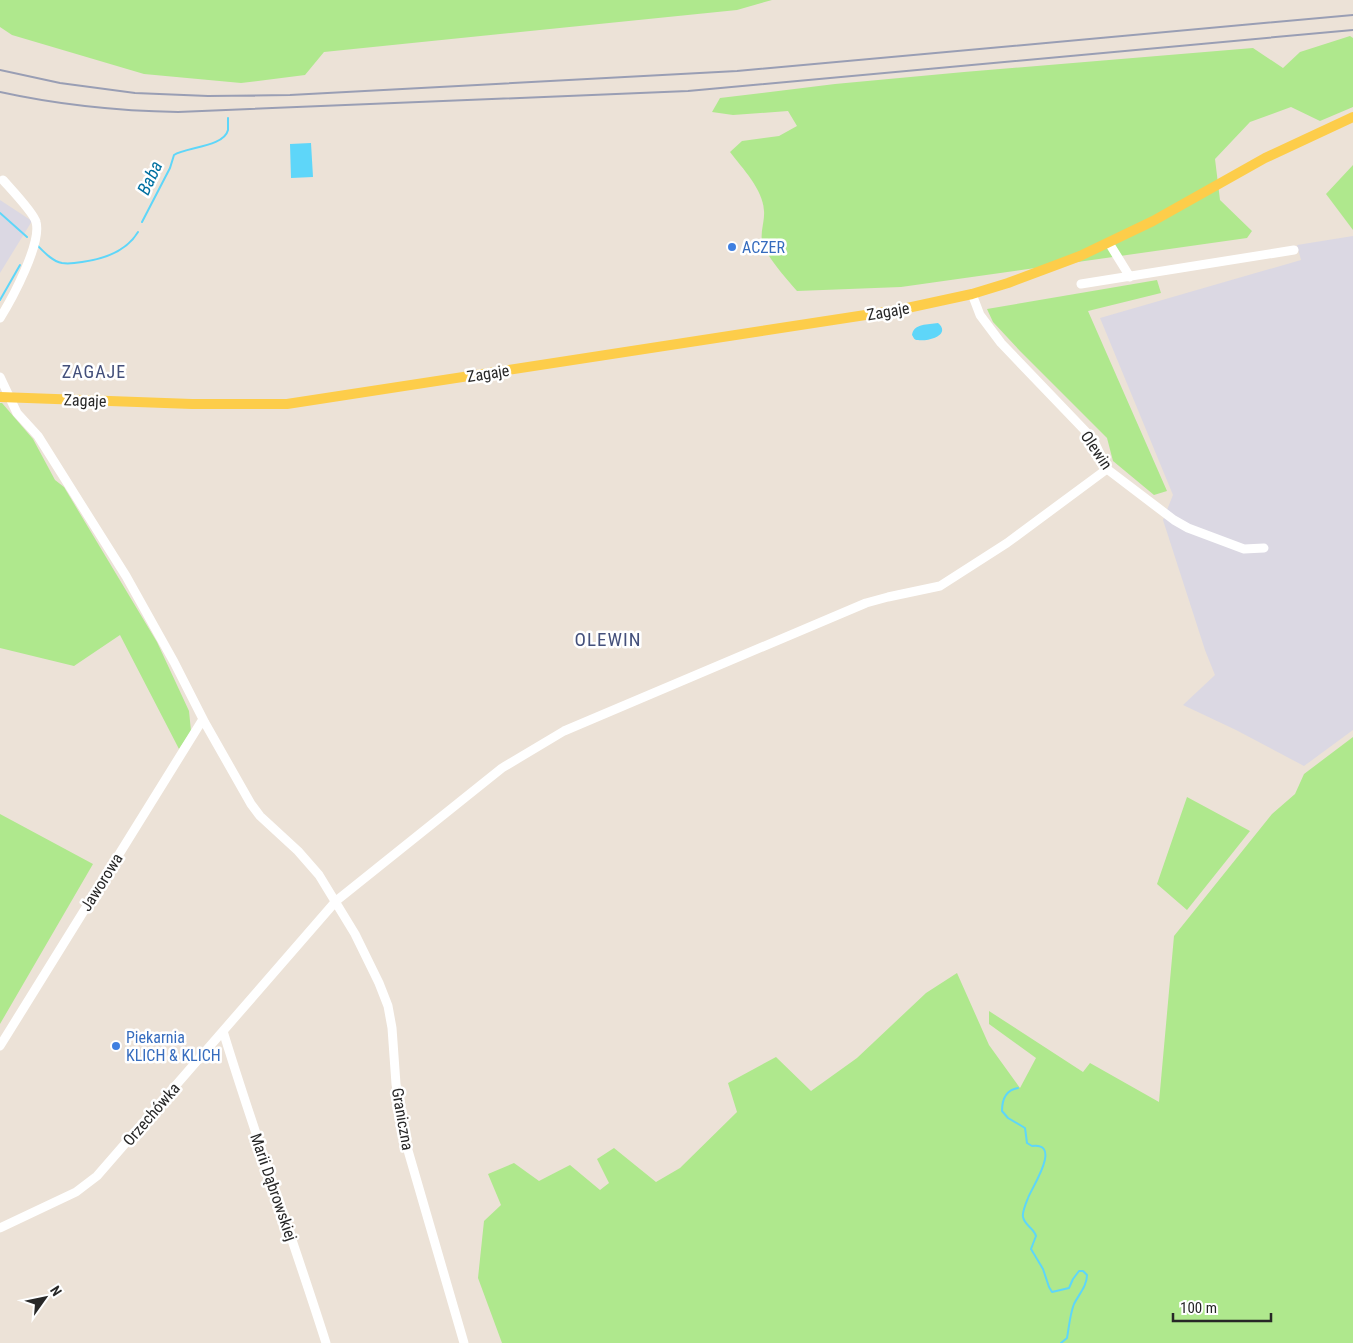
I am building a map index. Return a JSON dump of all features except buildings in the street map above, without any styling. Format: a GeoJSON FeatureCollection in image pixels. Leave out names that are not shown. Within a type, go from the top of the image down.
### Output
{"type":"FeatureCollection","features":[{"type":"Feature","properties":{"kind":"main road","name":"Zagaje"},"geometry":{"type":"LineString","coordinates":[[4,397],[192,404],[287,404],[898,310],[972,294],[1008,283],[1109,243],[1153,221],[1265,158],[1353,117]]}},
{"type":"Feature","properties":{"kind":"street"},"geometry":{"type":"LineString","coordinates":[[0,318],[20,282],[30,259],[36,236],[36,221],[3,180]]}},
{"type":"Feature","properties":{"kind":"street"},"geometry":{"type":"LineString","coordinates":[[1109,243],[1130,277]]}},
{"type":"Feature","properties":{"kind":"street"},"geometry":{"type":"LineString","coordinates":[[1081,284],[1294,250]]}},
{"type":"Feature","properties":{"kind":"street","name":"Olewin"},"geometry":{"type":"LineString","coordinates":[[972,294],[980,315],[1000,343],[1093,439],[1107,469],[1170,518],[1188,528],[1244,549],[1264,548]]}},
{"type":"Feature","properties":{"kind":"street","name":"Graniczna"},"geometry":{"type":"LineString","coordinates":[[0,377],[4,397],[38,436],[126,576],[251,804],[272,829],[310,863],[336,901],[368,959],[388,1006],[392,1028],[396,1084],[407,1147],[464,1343]]}},
{"type":"Feature","properties":{"kind":"street","name":"Orzechówka"},"geometry":{"type":"LineString","coordinates":[[0,1228],[76,1192],[97,1176],[336,901],[502,768],[546,740],[590,720],[866,603],[940,586],[1007,543],[1107,469]]}},
{"type":"Feature","properties":{"kind":"street","name":"Jaworowa"},"geometry":{"type":"LineString","coordinates":[[0,1046],[203,719]]}},
{"type":"Feature","properties":{"kind":"street","name":"Marii Dąbrowskiej"},"geometry":{"type":"LineString","coordinates":[[223,1032],[326,1343]]}},
{"type":"Feature","properties":{"kind":"shaded area"},"geometry":{"type":"Polygon","coordinates":[[[0,200],[32,221],[0,273],[0,200]]]}},
{"type":"Feature","properties":{"kind":"shaded area"},"geometry":{"type":"Polygon","coordinates":[[[1353,236],[1353,730],[1304,766],[1236,730],[1183,705],[1215,675],[1205,650],[1163,520],[1173,495],[1100,318],[1301,260],[1297,245],[1353,236]]]}},
{"type":"Feature","properties":{"kind":"green space"},"geometry":{"type":"Polygon","coordinates":[[[0,0],[772,0],[737,10],[324,52],[305,75],[241,83],[144,74],[12,35],[0,27],[0,0]]]}},
{"type":"Feature","properties":{"kind":"green space"},"geometry":{"type":"Polygon","coordinates":[[[1350,36],[1353,38],[1353,107],[1320,121],[1291,107],[1250,122],[1215,159],[1220,200],[1252,231],[1247,238],[901,287],[797,291],[774,263],[763,245],[763,203],[751,179],[730,152],[742,141],[779,136],[797,126],[788,111],[733,115],[712,112],[720,98],[835,84],[1253,48],[1283,68],[1300,52],[1350,36]]]}},
{"type":"Feature","properties":{"kind":"green space"},"geometry":{"type":"Polygon","coordinates":[[[1353,165],[1353,230],[1326,194],[1353,165]]]}},
{"type":"Feature","properties":{"kind":"green space"},"geometry":{"type":"Polygon","coordinates":[[[1157,280],[1161,293],[1088,311],[1167,491],[1154,495],[1113,461],[1107,438],[993,322],[987,309],[1157,280]]]}},
{"type":"Feature","properties":{"kind":"green space"},"geometry":{"type":"Polygon","coordinates":[[[0,403],[33,439],[55,480],[64,487],[157,642],[189,711],[191,731],[179,749],[120,635],[74,666],[0,648],[0,403]]]}},
{"type":"Feature","properties":{"kind":"green space"},"geometry":{"type":"Polygon","coordinates":[[[1353,737],[1353,1343],[502,1343],[478,1278],[484,1221],[501,1205],[488,1174],[514,1163],[539,1181],[570,1165],[600,1190],[609,1183],[597,1159],[614,1148],[656,1182],[680,1168],[737,1112],[728,1083],[776,1057],[811,1091],[857,1058],[926,993],[957,973],[989,1045],[1020,1088],[1036,1058],[989,1024],[989,1011],[1083,1072],[1090,1063],[1159,1102],[1174,936],[1272,814],[1295,794],[1304,774],[1353,737]]]}},
{"type":"Feature","properties":{"kind":"green space"},"geometry":{"type":"Polygon","coordinates":[[[1187,797],[1250,831],[1187,910],[1157,884],[1187,797]]]}},
{"type":"Feature","properties":{"kind":"green space"},"geometry":{"type":"Polygon","coordinates":[[[0,814],[93,864],[0,1024],[0,814]]]}},
{"type":"Feature","properties":{"kind":"water"},"geometry":{"type":"Polygon","coordinates":[[[311,143],[313,177],[291,178],[290,144],[311,143]]]}},
{"type":"Feature","properties":{"kind":"water"},"geometry":{"type":"Polygon","coordinates":[[[938,323],[942,327],[942,331],[937,337],[922,340],[914,339],[913,331],[918,326],[938,323]]]}},
{"type":"Feature","properties":{"kind":"waterway","name":"Baba"},"geometry":{"type":"LineString","coordinates":[[142,222],[170,168],[174,155],[220,140],[228,130],[228,118]]}},
{"type":"Feature","properties":{"kind":"waterway","name":"Baba"},"geometry":{"type":"LineString","coordinates":[[0,213],[27,237]]}},
{"type":"Feature","properties":{"kind":"waterway","name":"Baba"},"geometry":{"type":"LineString","coordinates":[[37,245],[48,256],[58,262],[77,263],[98,259],[114,253],[127,245],[138,232]]}},
{"type":"Feature","properties":{"kind":"waterway"},"geometry":{"type":"LineString","coordinates":[[0,300],[20,265]]}},
{"type":"Feature","properties":{"kind":"waterway"},"geometry":{"type":"LineString","coordinates":[[1018,1088],[1008,1093],[1003,1103],[1002,1111],[1008,1118],[1025,1128],[1027,1143],[1032,1146],[1041,1147],[1045,1151],[1043,1167],[1023,1213],[1024,1220],[1036,1236],[1031,1249],[1043,1269],[1052,1292],[1069,1288],[1079,1271],[1083,1271],[1087,1275],[1084,1286],[1074,1304],[1067,1338],[1061,1343]]}},
{"type":"Feature","properties":{"kind":"railway"},"geometry":{"type":"LineString","coordinates":[[0,70],[60,83],[135,93],[208,96],[290,95],[737,71],[1353,15]]}},
{"type":"Feature","properties":{"kind":"railway"},"geometry":{"type":"LineString","coordinates":[[0,92],[89,106],[178,112],[688,91],[1353,30]]}},
{"type":"Feature","properties":{"kind":"place","name":"ACZER"},"geometry":{"type":"Point","coordinates":[732,247]}},
{"type":"Feature","properties":{"kind":"place","name":"Piekarnia KLICH & KLICH"},"geometry":{"type":"Point","coordinates":[116,1046]}},
{"type":"Feature","properties":{"kind":"district","name":"ZAGAJE"},"geometry":{"type":"Point","coordinates":[94,372]}},
{"type":"Feature","properties":{"kind":"district","name":"OLEWIN"},"geometry":{"type":"Point","coordinates":[608,639]}}]}
